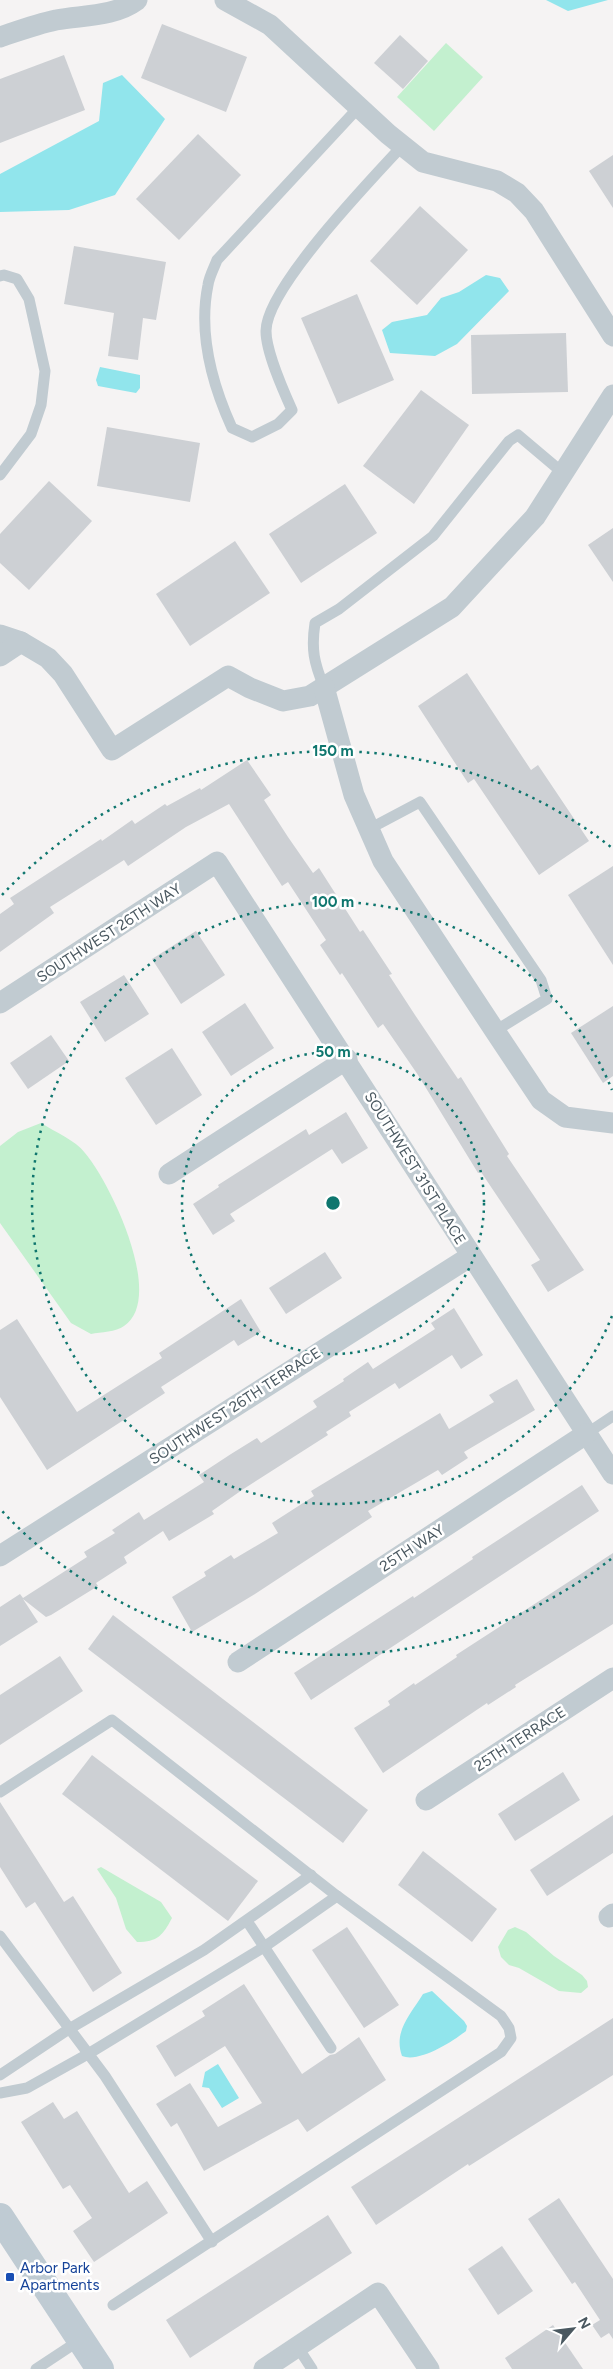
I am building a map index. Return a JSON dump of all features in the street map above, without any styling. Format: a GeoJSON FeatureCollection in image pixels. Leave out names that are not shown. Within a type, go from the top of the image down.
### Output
{"type":"FeatureCollection","features":[{"type":"Feature","properties":{"kind":"street"},"geometry":{"type":"LineString","coordinates":[[0,37],[55,20],[115,11],[129,6],[137,0]]}},
{"type":"Feature","properties":{"kind":"street"},"geometry":{"type":"LineString","coordinates":[[225,0],[270,25],[359,107],[423,162],[497,181],[517,193],[534,211],[613,336]]}},
{"type":"Feature","properties":{"kind":"street"},"geometry":{"type":"LineString","coordinates":[[0,635],[21,642],[48,658],[63,674],[112,750],[228,676],[250,688],[283,701],[310,696],[452,607],[535,517],[563,473],[610,407]]}},
{"type":"Feature","properties":{"kind":"street"},"geometry":{"type":"LineString","coordinates":[[0,656],[21,642]]}},
{"type":"Feature","properties":{"kind":"street"},"geometry":{"type":"LineString","coordinates":[[324,687],[354,795],[383,861],[495,1031],[541,1100],[565,1117],[613,1123]]}},
{"type":"Feature","properties":{"kind":"street","name":"SOUTHWEST 26TH WAY"},"geometry":{"type":"LineString","coordinates":[[0,1003],[217,862]]}},
{"type":"Feature","properties":{"kind":"street","name":"SOUTHWEST 31ST PLACE"},"geometry":{"type":"LineString","coordinates":[[217,862],[347,1059],[471,1256],[613,1474]]}},
{"type":"Feature","properties":{"kind":"street"},"geometry":{"type":"LineString","coordinates":[[168,1174],[347,1059]]}},
{"type":"Feature","properties":{"kind":"street","name":"SOUTHWEST 26TH TERRACE"},"geometry":{"type":"LineString","coordinates":[[0,1556],[471,1256]]}},
{"type":"Feature","properties":{"kind":"street","name":"25TH WAY"},"geometry":{"type":"LineString","coordinates":[[238,1662],[586,1434]]}},
{"type":"Feature","properties":{"kind":"street","name":"25TH TERRACE"},"geometry":{"type":"LineString","coordinates":[[426,1800],[613,1678]]}},
{"type":"Feature","properties":{"kind":"street"},"geometry":{"type":"LineString","coordinates":[[0,2217],[100,2369]]}},
{"type":"Feature","properties":{"kind":"street"},"geometry":{"type":"LineString","coordinates":[[264,2369],[378,2293],[429,2369]]}},
{"type":"Feature","properties":{"kind":"lane"},"geometry":{"type":"LineString","coordinates":[[359,107],[217,260],[208,285],[205,338],[216,393],[232,428],[252,437],[278,424],[292,410],[276,375],[266,330],[275,303],[316,242],[403,145]]}},
{"type":"Feature","properties":{"kind":"lane"},"geometry":{"type":"LineString","coordinates":[[0,276],[4,275],[17,279],[29,299],[45,372],[41,405],[31,434],[0,475]]}},
{"type":"Feature","properties":{"kind":"lane"},"geometry":{"type":"LineString","coordinates":[[324,687],[315,664],[312,640],[315,623],[340,609],[433,536],[510,442],[518,435],[563,473]]}},
{"type":"Feature","properties":{"kind":"lane"},"geometry":{"type":"LineString","coordinates":[[369,829],[420,802],[541,980],[546,999],[495,1031]]}},
{"type":"Feature","properties":{"kind":"lane"},"geometry":{"type":"LineString","coordinates":[[586,1434],[613,1416]]}},
{"type":"Feature","properties":{"kind":"lane"},"geometry":{"type":"LineString","coordinates":[[0,1792],[112,1720],[337,1896],[501,2016],[509,2028],[511,2038],[501,2052],[114,2305]]}},
{"type":"Feature","properties":{"kind":"lane"},"geometry":{"type":"LineString","coordinates":[[0,2075],[69,2029],[204,1950],[311,1875]]}},
{"type":"Feature","properties":{"kind":"lane"},"geometry":{"type":"LineString","coordinates":[[0,2093],[27,2088],[88,2054],[264,1947],[337,1896]]}},
{"type":"Feature","properties":{"kind":"lane"},"geometry":{"type":"LineString","coordinates":[[247,1921],[331,2048]]}},
{"type":"Feature","properties":{"kind":"lane"},"geometry":{"type":"LineString","coordinates":[[0,1936],[105,2076],[212,2242]]}},
{"type":"Feature","properties":{"kind":"lane"},"geometry":{"type":"LineString","coordinates":[[36,2369],[80,2340]]}},
{"type":"Feature","properties":{"kind":"lane"},"geometry":{"type":"LineString","coordinates":[[297,2346],[312,2369]]}},
{"type":"Feature","properties":{"kind":"green space"},"geometry":{"type":"Polygon","coordinates":[[[446,43],[483,77],[434,131],[397,97],[446,43]]]}},
{"type":"Feature","properties":{"kind":"green space"},"geometry":{"type":"Polygon","coordinates":[[[41,1123],[70,1140],[85,1153],[108,1188],[130,1240],[137,1267],[139,1291],[135,1312],[124,1326],[117,1330],[91,1334],[71,1323],[0,1223],[0,1146],[18,1132],[41,1123]]]}},
{"type":"Feature","properties":{"kind":"green space"},"geometry":{"type":"Polygon","coordinates":[[[101,1867],[161,1902],[172,1918],[163,1933],[150,1941],[137,1942],[126,1929],[116,1898],[97,1869],[101,1867]]]}},
{"type":"Feature","properties":{"kind":"green space"},"geometry":{"type":"Polygon","coordinates":[[[515,1927],[526,1932],[554,1956],[582,1975],[587,1981],[588,1987],[581,1993],[559,1991],[519,1968],[509,1965],[501,1957],[498,1947],[508,1930],[515,1927]]]}},
{"type":"Feature","properties":{"kind":"water"},"geometry":{"type":"Polygon","coordinates":[[[546,0],[608,0],[568,11],[546,0]]]}},
{"type":"Feature","properties":{"kind":"water"},"geometry":{"type":"Polygon","coordinates":[[[122,75],[165,119],[115,195],[69,210],[0,212],[0,174],[99,121],[103,83],[122,75]]]}},
{"type":"Feature","properties":{"kind":"water"},"geometry":{"type":"Polygon","coordinates":[[[486,275],[500,278],[509,291],[457,344],[435,356],[390,353],[382,330],[392,322],[427,315],[441,298],[459,292],[486,275]]]}},
{"type":"Feature","properties":{"kind":"water"},"geometry":{"type":"Polygon","coordinates":[[[100,367],[140,375],[140,388],[136,393],[98,386],[96,380],[100,367]]]}},
{"type":"Feature","properties":{"kind":"water"},"geometry":{"type":"Polygon","coordinates":[[[432,1991],[464,2021],[467,2026],[466,2031],[444,2046],[426,2054],[417,2057],[402,2056],[400,2039],[405,2023],[423,1994],[432,1991]]]}},
{"type":"Feature","properties":{"kind":"water"},"geometry":{"type":"Polygon","coordinates":[[[218,2064],[239,2098],[222,2108],[209,2088],[202,2087],[205,2072],[218,2064]]]}},
{"type":"Feature","properties":{"kind":"building"},"geometry":{"type":"Polygon","coordinates":[[[162,24],[247,57],[226,112],[141,78],[162,24]]]}},
{"type":"Feature","properties":{"kind":"building"},"geometry":{"type":"Polygon","coordinates":[[[400,35],[428,61],[403,89],[374,63],[400,35]]]}},
{"type":"Feature","properties":{"kind":"building"},"geometry":{"type":"Polygon","coordinates":[[[64,55],[85,110],[0,143],[0,79],[64,55]]]}},
{"type":"Feature","properties":{"kind":"building"},"geometry":{"type":"Polygon","coordinates":[[[198,134],[241,175],[179,240],[136,199],[198,134]]]}},
{"type":"Feature","properties":{"kind":"building"},"geometry":{"type":"Polygon","coordinates":[[[613,155],[613,208],[589,171],[613,155]]]}},
{"type":"Feature","properties":{"kind":"building"},"geometry":{"type":"Polygon","coordinates":[[[420,206],[468,250],[417,305],[370,261],[420,206]]]}},
{"type":"Feature","properties":{"kind":"building"},"geometry":{"type":"Polygon","coordinates":[[[74,246],[166,262],[156,320],[143,318],[138,360],[108,356],[114,313],[64,304],[74,246]]]}},
{"type":"Feature","properties":{"kind":"building"},"geometry":{"type":"Polygon","coordinates":[[[357,294],[394,380],[338,404],[301,318],[357,294]]]}},
{"type":"Feature","properties":{"kind":"building"},"geometry":{"type":"Polygon","coordinates":[[[566,333],[568,392],[472,394],[471,335],[566,333]]]}},
{"type":"Feature","properties":{"kind":"building"},"geometry":{"type":"Polygon","coordinates":[[[421,390],[469,425],[414,504],[363,466],[421,390]]]}},
{"type":"Feature","properties":{"kind":"building"},"geometry":{"type":"Polygon","coordinates":[[[107,427],[200,443],[190,502],[97,486],[107,427]]]}},
{"type":"Feature","properties":{"kind":"building"},"geometry":{"type":"Polygon","coordinates":[[[49,481],[92,521],[29,590],[0,563],[0,534],[49,481]]]}},
{"type":"Feature","properties":{"kind":"building"},"geometry":{"type":"Polygon","coordinates":[[[345,484],[377,533],[301,583],[269,534],[345,484]]]}},
{"type":"Feature","properties":{"kind":"building"},"geometry":{"type":"Polygon","coordinates":[[[613,528],[613,582],[588,545],[613,528]]]}},
{"type":"Feature","properties":{"kind":"building"},"geometry":{"type":"Polygon","coordinates":[[[235,541],[270,593],[190,646],[156,594],[235,541]]]}},
{"type":"Feature","properties":{"kind":"building"},"geometry":{"type":"Polygon","coordinates":[[[467,673],[531,770],[538,765],[589,841],[539,875],[474,779],[468,783],[418,706],[467,673]]]}},
{"type":"Feature","properties":{"kind":"building"},"geometry":{"type":"Polygon","coordinates":[[[247,760],[271,795],[264,800],[288,837],[313,873],[319,868],[360,932],[363,930],[392,974],[389,975],[415,1015],[458,1079],[461,1077],[509,1154],[507,1156],[584,1270],[548,1292],[531,1265],[540,1260],[481,1172],[478,1173],[418,1075],[383,1024],[378,1028],[342,973],[340,975],[320,945],[326,940],[288,882],[282,886],[229,804],[186,827],[128,866],[124,860],[50,907],[54,913],[0,952],[0,914],[14,904],[10,898],[101,839],[102,841],[132,820],[135,824],[165,804],[167,806],[200,788],[201,790],[247,760]]]}},
{"type":"Feature","properties":{"kind":"building"},"geometry":{"type":"Polygon","coordinates":[[[613,866],[613,965],[568,895],[613,866]]]}},
{"type":"Feature","properties":{"kind":"building"},"geometry":{"type":"Polygon","coordinates":[[[196,931],[225,975],[181,1004],[152,959],[196,931]]]}},
{"type":"Feature","properties":{"kind":"building"},"geometry":{"type":"Polygon","coordinates":[[[124,975],[149,1014],[105,1042],[80,1002],[124,975]]]}},
{"type":"Feature","properties":{"kind":"building"},"geometry":{"type":"Polygon","coordinates":[[[245,1003],[274,1048],[231,1076],[202,1032],[245,1003]]]}},
{"type":"Feature","properties":{"kind":"building"},"geometry":{"type":"Polygon","coordinates":[[[613,1006],[613,1076],[603,1083],[571,1033],[613,1006]]]}},
{"type":"Feature","properties":{"kind":"building"},"geometry":{"type":"Polygon","coordinates":[[[51,1035],[69,1061],[28,1089],[10,1063],[51,1035]]]}},
{"type":"Feature","properties":{"kind":"building"},"geometry":{"type":"Polygon","coordinates":[[[172,1048],[202,1095],[156,1125],[125,1078],[172,1048]]]}},
{"type":"Feature","properties":{"kind":"building"},"geometry":{"type":"Polygon","coordinates":[[[346,1112],[368,1148],[342,1164],[332,1149],[230,1214],[235,1221],[213,1235],[193,1204],[219,1187],[218,1185],[306,1129],[309,1135],[346,1112]]]}},
{"type":"Feature","properties":{"kind":"building"},"geometry":{"type":"Polygon","coordinates":[[[325,1252],[342,1278],[286,1314],[269,1288],[325,1252]]]}},
{"type":"Feature","properties":{"kind":"building"},"geometry":{"type":"Polygon","coordinates":[[[241,1299],[261,1332],[238,1346],[234,1340],[161,1387],[165,1393],[47,1470],[0,1397],[0,1330],[17,1319],[77,1412],[162,1358],[159,1353],[241,1299]]]}},
{"type":"Feature","properties":{"kind":"building"},"geometry":{"type":"Polygon","coordinates":[[[454,1308],[483,1355],[461,1369],[452,1355],[399,1389],[395,1383],[349,1412],[351,1416],[326,1432],[328,1435],[212,1511],[214,1514],[169,1541],[163,1531],[124,1557],[127,1563],[96,1583],[98,1586],[51,1615],[46,1617],[23,1599],[38,1622],[0,1646],[0,1607],[20,1594],[23,1598],[87,1557],[84,1552],[115,1533],[112,1530],[139,1512],[144,1520],[204,1482],[199,1475],[257,1438],[261,1443],[317,1407],[313,1401],[344,1381],[343,1379],[368,1362],[373,1369],[435,1329],[431,1323],[454,1308]]]}},
{"type":"Feature","properties":{"kind":"building"},"geometry":{"type":"Polygon","coordinates":[[[517,1379],[535,1410],[464,1452],[468,1458],[442,1475],[438,1470],[368,1511],[372,1517],[255,1594],[192,1632],[172,1597],[206,1576],[204,1572],[231,1555],[234,1559],[278,1533],[272,1523],[314,1496],[311,1491],[440,1413],[449,1429],[494,1402],[489,1395],[517,1379]]]}},
{"type":"Feature","properties":{"kind":"building"},"geometry":{"type":"Polygon","coordinates":[[[582,1485],[599,1511],[311,1700],[294,1673],[413,1596],[414,1598],[473,1559],[472,1557],[582,1485]]]}},
{"type":"Feature","properties":{"kind":"building"},"geometry":{"type":"Polygon","coordinates":[[[613,1553],[613,1624],[515,1685],[516,1687],[488,1705],[487,1703],[383,1773],[354,1728],[390,1705],[388,1701],[414,1683],[415,1685],[457,1657],[456,1655],[613,1553]]]}},
{"type":"Feature","properties":{"kind":"building"},"geometry":{"type":"Polygon","coordinates":[[[113,1615],[368,1810],[343,1843],[88,1649],[113,1615]]]}},
{"type":"Feature","properties":{"kind":"building"},"geometry":{"type":"Polygon","coordinates":[[[60,1656],[83,1691],[0,1745],[0,1695],[60,1656]]]}},
{"type":"Feature","properties":{"kind":"building"},"geometry":{"type":"Polygon","coordinates":[[[92,1755],[258,1881],[228,1921],[62,1794],[92,1755]]]}},
{"type":"Feature","properties":{"kind":"building"},"geometry":{"type":"Polygon","coordinates":[[[563,1772],[580,1800],[515,1841],[498,1814],[563,1772]]]}},
{"type":"Feature","properties":{"kind":"building"},"geometry":{"type":"Polygon","coordinates":[[[0,1802],[64,1902],[73,1896],[122,1973],[93,1992],[35,1902],[26,1908],[0,1867],[0,1802]]]}},
{"type":"Feature","properties":{"kind":"building"},"geometry":{"type":"Polygon","coordinates":[[[613,1815],[613,1853],[547,1896],[530,1870],[613,1815]]]}},
{"type":"Feature","properties":{"kind":"building"},"geometry":{"type":"Polygon","coordinates":[[[423,1851],[497,1909],[472,1942],[398,1885],[423,1851]]]}},
{"type":"Feature","properties":{"kind":"building"},"geometry":{"type":"Polygon","coordinates":[[[347,1927],[399,2005],[364,2028],[312,1950],[347,1927]]]}},
{"type":"Feature","properties":{"kind":"building"},"geometry":{"type":"Polygon","coordinates":[[[244,1984],[302,2074],[359,2037],[386,2080],[307,2132],[298,2119],[204,2171],[177,2123],[171,2127],[156,2104],[190,2083],[218,2127],[262,2103],[225,2046],[175,2077],[156,2046],[205,2016],[202,2011],[244,1984]]]}},
{"type":"Feature","properties":{"kind":"building"},"geometry":{"type":"Polygon","coordinates":[[[613,2018],[613,2075],[469,2166],[468,2164],[376,2225],[351,2187],[613,2018]]]}},
{"type":"Feature","properties":{"kind":"building"},"geometry":{"type":"Polygon","coordinates":[[[53,2102],[64,2119],[77,2111],[129,2193],[147,2181],[168,2213],[94,2262],[73,2231],[92,2218],[70,2185],[63,2189],[21,2122],[53,2102]]]}},
{"type":"Feature","properties":{"kind":"building"},"geometry":{"type":"Polygon","coordinates":[[[559,2198],[613,2279],[613,2339],[609,2333],[601,2338],[592,2325],[600,2320],[575,2282],[572,2284],[528,2219],[559,2198]]]}},
{"type":"Feature","properties":{"kind":"building"},"geometry":{"type":"Polygon","coordinates":[[[328,2215],[352,2253],[190,2358],[166,2320],[328,2215]]]}},
{"type":"Feature","properties":{"kind":"building"},"geometry":{"type":"Polygon","coordinates":[[[502,2246],[533,2291],[498,2315],[468,2269],[502,2246]]]}},
{"type":"Feature","properties":{"kind":"building"},"geometry":{"type":"Polygon","coordinates":[[[553,2325],[583,2369],[512,2369],[505,2358],[553,2325]]]}},
{"type":"Feature","properties":{"kind":"place","name":"Arbor Park Apartments"},"geometry":{"type":"Point","coordinates":[10,2277]}}]}
